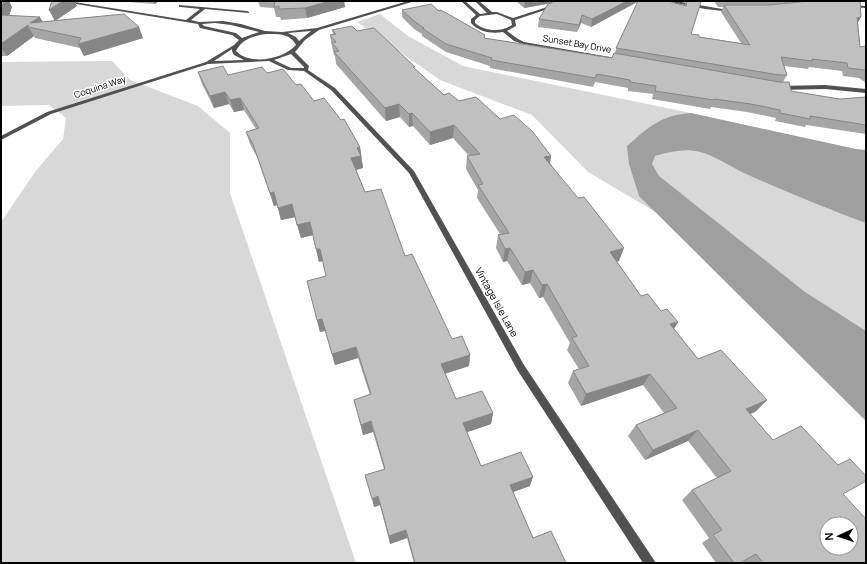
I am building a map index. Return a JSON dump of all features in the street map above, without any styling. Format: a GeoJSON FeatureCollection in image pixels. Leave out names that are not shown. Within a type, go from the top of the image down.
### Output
{"type":"FeatureCollection","features":[{"type":"Feature","properties":{"kind":"street"},"geometry":{"type":"LineString","coordinates":[[60,1],[199,23],[220,23],[264,32],[317,29],[413,1]]}},
{"type":"Feature","properties":{"kind":"street"},"geometry":{"type":"LineString","coordinates":[[463,1],[479,15]]}},
{"type":"Feature","properties":{"kind":"street"},"geometry":{"type":"LineString","coordinates":[[476,1],[490,13]]}},
{"type":"Feature","properties":{"kind":"street"},"geometry":{"type":"LineString","coordinates":[[513,19],[514,25],[503,30],[486,30],[475,26],[473,20],[479,15],[490,13],[503,14],[513,19],[570,1]]}},
{"type":"Feature","properties":{"kind":"street"},"geometry":{"type":"LineString","coordinates":[[668,1],[705,8],[739,11]]}},
{"type":"Feature","properties":{"kind":"street"},"geometry":{"type":"LineString","coordinates":[[844,5],[866,7]]}},
{"type":"Feature","properties":{"kind":"street"},"geometry":{"type":"LineString","coordinates":[[181,6],[246,12]]}},
{"type":"Feature","properties":{"kind":"street"},"geometry":{"type":"LineString","coordinates":[[187,21],[204,8]]}},
{"type":"Feature","properties":{"kind":"street"},"geometry":{"type":"LineString","coordinates":[[199,23],[202,27],[234,34],[241,40],[264,32]]}},
{"type":"Feature","properties":{"kind":"street"},"geometry":{"type":"LineString","coordinates":[[212,29],[220,23]]}},
{"type":"Feature","properties":{"kind":"street"},"geometry":{"type":"LineString","coordinates":[[269,60],[292,52],[303,39],[317,29]]}},
{"type":"Feature","properties":{"kind":"street","name":"Sunset Bay Drive"},"geometry":{"type":"LineString","coordinates":[[503,30],[516,40],[523,43],[625,61]]}},
{"type":"Feature","properties":{"kind":"street"},"geometry":{"type":"LineString","coordinates":[[279,32],[294,37],[298,45]]}},
{"type":"Feature","properties":{"kind":"street","name":"Coquina Way"},"geometry":{"type":"LineString","coordinates":[[208,63],[241,40]]}},
{"type":"Feature","properties":{"kind":"street"},"geometry":{"type":"LineString","coordinates":[[234,46],[234,51],[236,54],[248,60]]}},
{"type":"Feature","properties":{"kind":"street","name":"Vintage Isle Lane"},"geometry":{"type":"LineString","coordinates":[[292,52],[308,67],[305,70]]}},
{"type":"Feature","properties":{"kind":"street","name":"Coquina Way"},"geometry":{"type":"LineString","coordinates":[[1,138],[49,113],[208,63],[269,60]]}},
{"type":"Feature","properties":{"kind":"street","name":"Vintage Isle Lane"},"geometry":{"type":"LineString","coordinates":[[269,60],[290,69],[305,70],[333,89],[412,172],[521,368],[650,563]]}},
{"type":"Feature","properties":{"kind":"street"},"geometry":{"type":"LineString","coordinates":[[775,87],[825,87],[866,91]]}},
{"type":"Feature","properties":{"kind":"shaded area"},"geometry":{"type":"Polygon","coordinates":[[[380,14],[408,36],[463,66],[691,113],[809,191],[866,207],[866,341],[762,275],[588,172],[532,115],[440,80],[357,22],[380,14]]]}},
{"type":"Feature","properties":{"kind":"shaded area"},"geometry":{"type":"Polygon","coordinates":[[[112,61],[130,80],[198,106],[230,133],[230,193],[356,563],[1,563],[1,222],[35,172],[63,139],[66,118],[49,105],[1,106],[1,62],[112,61]]]}},
{"type":"Feature","properties":{"kind":"shaded area"},"geometry":{"type":"Polygon","coordinates":[[[691,113],[866,150],[866,223],[774,186],[700,152],[683,150],[655,156],[652,164],[659,176],[805,292],[866,331],[866,421],[639,196],[629,164],[627,146],[642,133],[663,119],[671,116],[691,113]]]}},
{"type":"Feature","properties":{"kind":"building"},"geometry":{"type":"Polygon","coordinates":[[[1,1],[4,1],[1,8],[1,1]]]}},
{"type":"Feature","properties":{"kind":"building"},"geometry":{"type":"Polygon","coordinates":[[[52,1],[63,1],[49,10],[52,1]]]}},
{"type":"Feature","properties":{"kind":"building"},"geometry":{"type":"Polygon","coordinates":[[[275,1],[330,1],[305,8],[279,9],[279,6],[274,7],[275,1]]]}},
{"type":"Feature","properties":{"kind":"building"},"geometry":{"type":"Polygon","coordinates":[[[556,1],[627,1],[592,19],[582,15],[579,25],[539,19],[548,4],[556,1]]]}},
{"type":"Feature","properties":{"kind":"building"},"geometry":{"type":"Polygon","coordinates":[[[638,1],[667,1],[686,6],[687,1],[701,2],[691,34],[699,35],[699,37],[750,45],[724,5],[770,5],[809,1],[860,1],[861,17],[857,18],[860,47],[866,46],[866,71],[848,68],[847,63],[781,57],[787,75],[779,75],[616,48],[638,1]]]}},
{"type":"Feature","properties":{"kind":"building"},"geometry":{"type":"Polygon","coordinates":[[[431,4],[439,11],[441,10],[485,35],[484,38],[612,58],[614,53],[779,82],[789,82],[791,91],[840,99],[866,97],[866,125],[810,116],[810,119],[780,113],[780,110],[751,104],[655,91],[656,86],[630,82],[630,80],[597,74],[595,78],[491,60],[492,58],[446,44],[422,28],[424,28],[402,10],[431,4]]]}},
{"type":"Feature","properties":{"kind":"building"},"geometry":{"type":"Polygon","coordinates":[[[124,14],[139,27],[78,44],[81,38],[28,27],[28,25],[1,44],[1,15],[40,17],[30,23],[124,14]]]}},
{"type":"Feature","properties":{"kind":"building"},"geometry":{"type":"Polygon","coordinates":[[[352,26],[357,31],[374,28],[415,67],[413,67],[444,95],[449,93],[459,101],[476,97],[500,119],[514,115],[533,132],[551,156],[544,157],[578,198],[584,197],[624,248],[610,252],[641,296],[648,294],[661,311],[667,309],[678,322],[670,324],[698,359],[721,350],[767,400],[746,409],[773,440],[801,426],[838,465],[850,459],[866,476],[866,481],[843,494],[866,519],[866,563],[763,563],[756,554],[740,563],[734,563],[713,535],[722,530],[692,490],[731,471],[698,430],[653,450],[636,425],[677,408],[650,374],[586,394],[573,371],[589,366],[572,338],[577,336],[547,284],[542,285],[533,270],[525,272],[510,248],[505,249],[498,235],[509,233],[478,185],[483,184],[467,156],[480,154],[454,125],[430,132],[412,113],[409,114],[399,104],[385,108],[334,52],[339,51],[332,43],[336,42],[330,35],[336,34],[332,30],[352,26]]]}},
{"type":"Feature","properties":{"kind":"building"},"geometry":{"type":"Polygon","coordinates":[[[223,66],[228,75],[262,67],[267,73],[283,69],[296,85],[301,84],[314,101],[324,98],[341,120],[344,119],[360,147],[357,148],[361,156],[351,158],[365,192],[381,189],[405,256],[412,254],[452,339],[462,336],[470,355],[441,364],[456,399],[482,391],[493,413],[463,423],[481,466],[521,452],[533,477],[510,485],[533,538],[551,531],[566,563],[415,563],[406,530],[389,536],[378,496],[372,499],[365,475],[385,469],[371,421],[361,425],[354,400],[371,394],[356,347],[332,354],[322,319],[317,320],[307,281],[326,276],[320,249],[316,249],[310,222],[297,225],[292,204],[278,208],[274,192],[270,193],[253,144],[246,132],[259,128],[240,98],[230,100],[225,92],[210,96],[198,72],[223,66]]]}}]}
